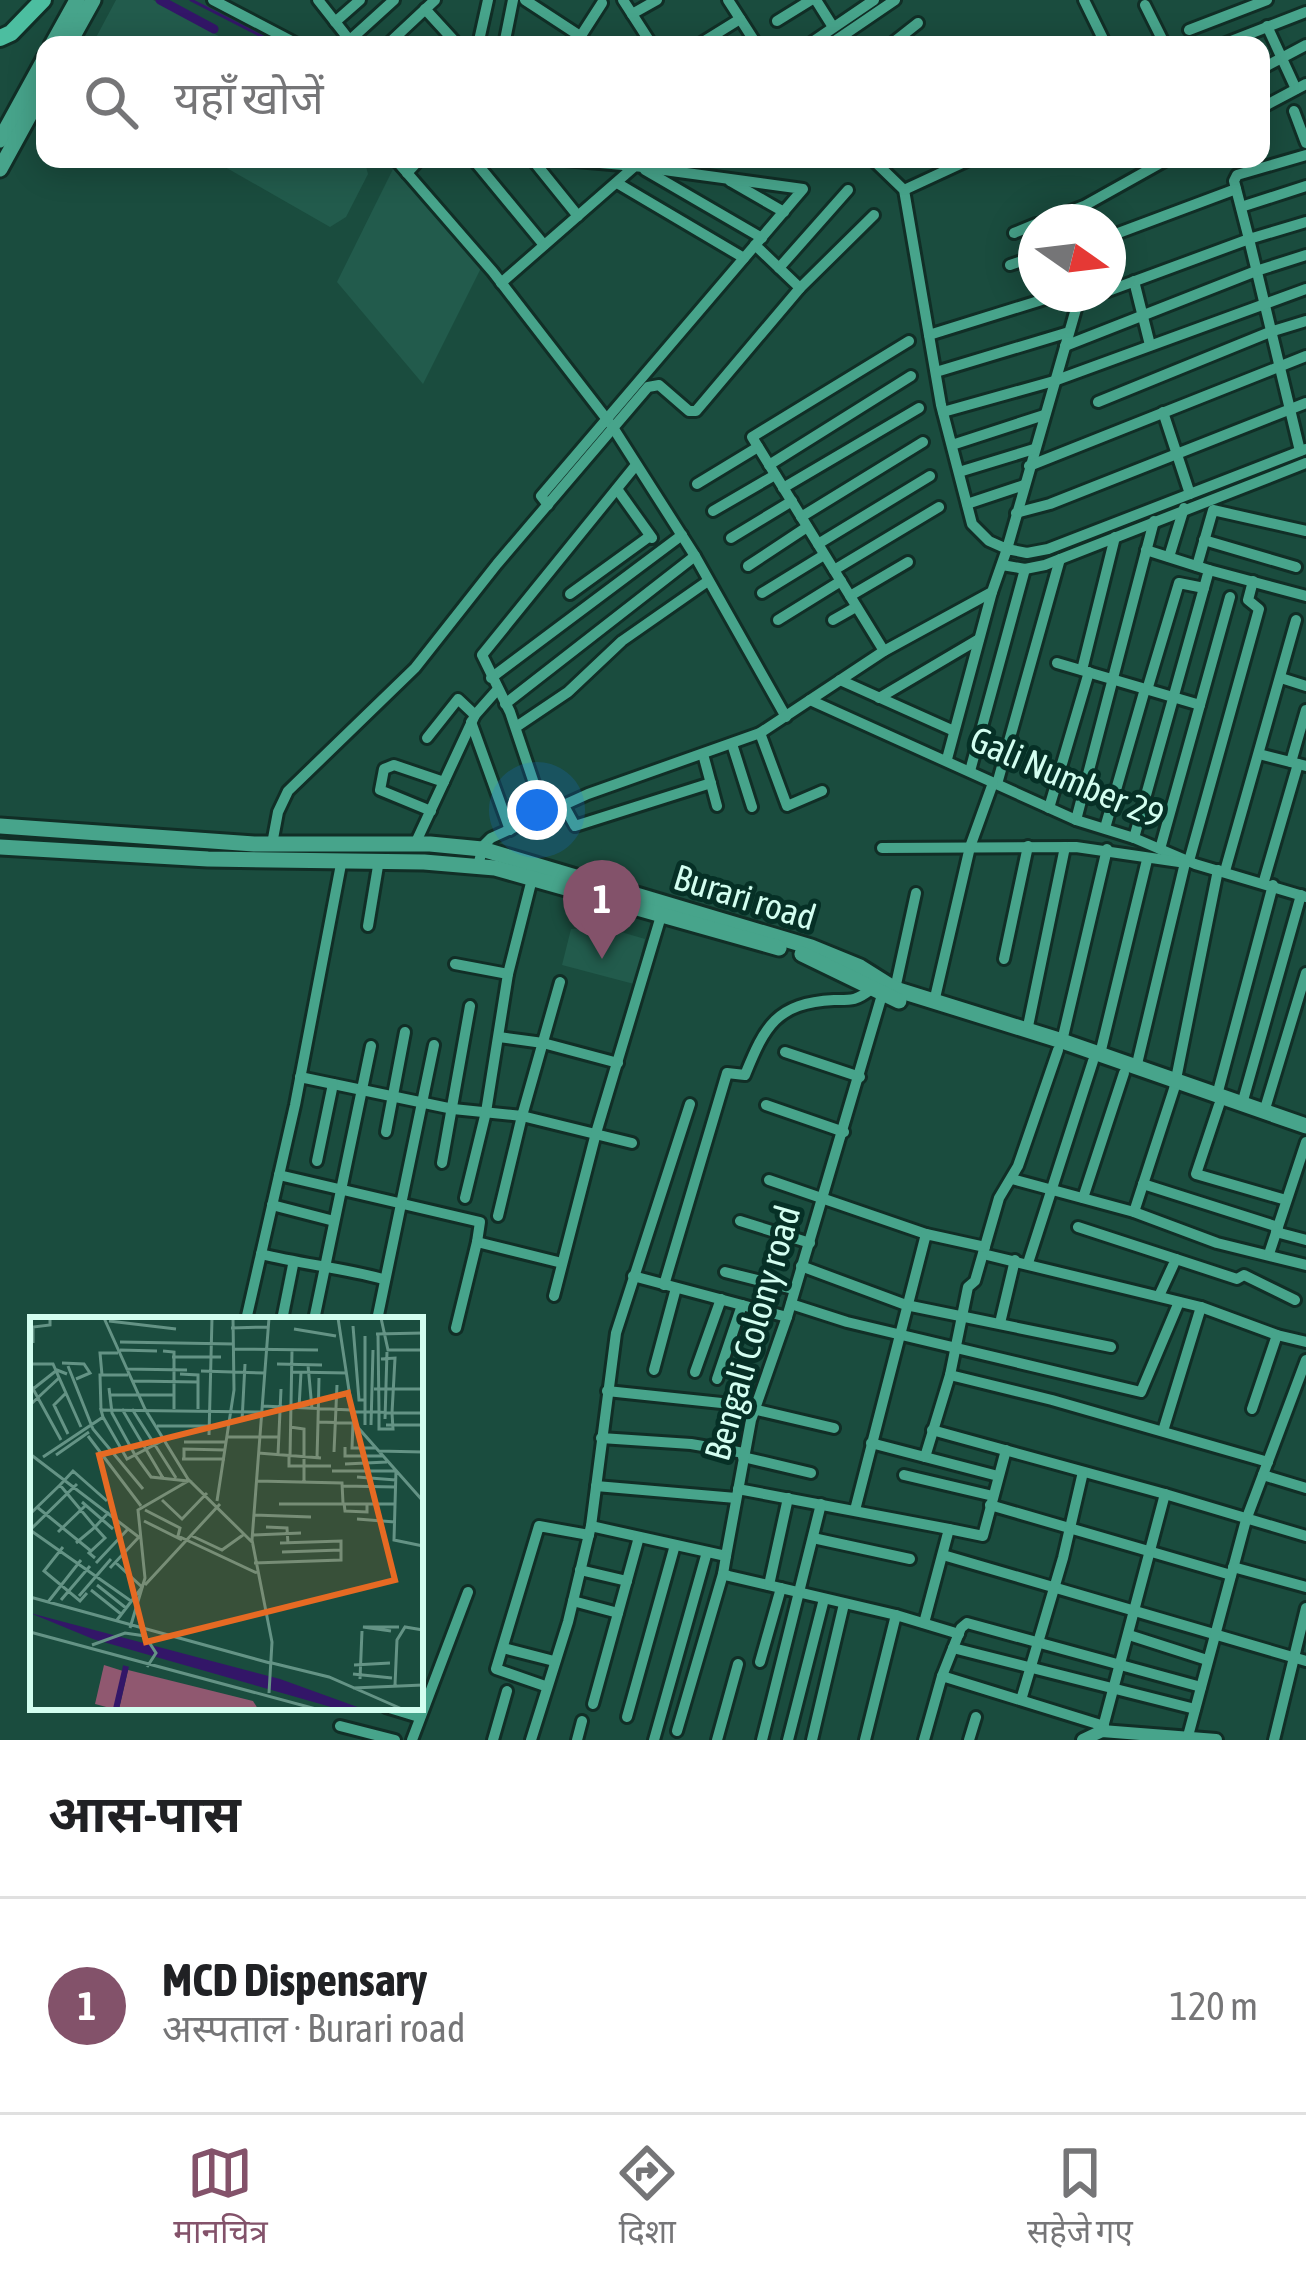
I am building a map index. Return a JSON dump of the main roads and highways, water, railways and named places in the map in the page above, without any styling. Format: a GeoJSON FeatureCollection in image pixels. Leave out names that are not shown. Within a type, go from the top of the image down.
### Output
{"type":"FeatureCollection","features":[{"type":"Feature","properties":{"kind":"highway"},"geometry":{"type":"LineString","coordinates":[[0,38],[43,0]]}},
{"type":"Feature","properties":{"kind":"main road"},"geometry":{"type":"LineString","coordinates":[[57,36],[77,0]]}},
{"type":"Feature","properties":{"kind":"main road"},"geometry":{"type":"LineString","coordinates":[[73,36],[93,0]]}},
{"type":"Feature","properties":{"kind":"main road"},"geometry":{"type":"LineString","coordinates":[[0,140],[36,74]]}},
{"type":"Feature","properties":{"kind":"main road"},"geometry":{"type":"LineString","coordinates":[[0,169],[36,103]]}},
{"type":"Feature","properties":{"kind":"main road","name":"Burari road"},"geometry":{"type":"LineString","coordinates":[[0,826],[272,844],[379,860],[478,866],[610,894],[811,947],[860,967],[882,992],[934,1002],[1060,1045]]}},
{"type":"Feature","properties":{"kind":"main road","name":"Burari road"},"geometry":{"type":"LineString","coordinates":[[0,847],[208,859],[415,844],[482,848],[661,916],[800,954],[882,992],[1060,1045],[1218,1100],[1306,1139]]}},
{"type":"Feature","properties":{"kind":"main road","name":"Burari road"},"geometry":{"type":"LineString","coordinates":[[1218,1100],[1306,1126]]}},
{"type":"Feature","properties":{"kind":"waterway"},"geometry":{"type":"LineString","coordinates":[[160,0],[214,29]]}},
{"type":"Feature","properties":{"kind":"waterway"},"geometry":{"type":"LineString","coordinates":[[191,0],[261,36]]}},
{"type":"Feature","properties":{"kind":"place","name":"MCD Dispensary"},"geometry":{"type":"Point","coordinates":[602,959]}}]}
